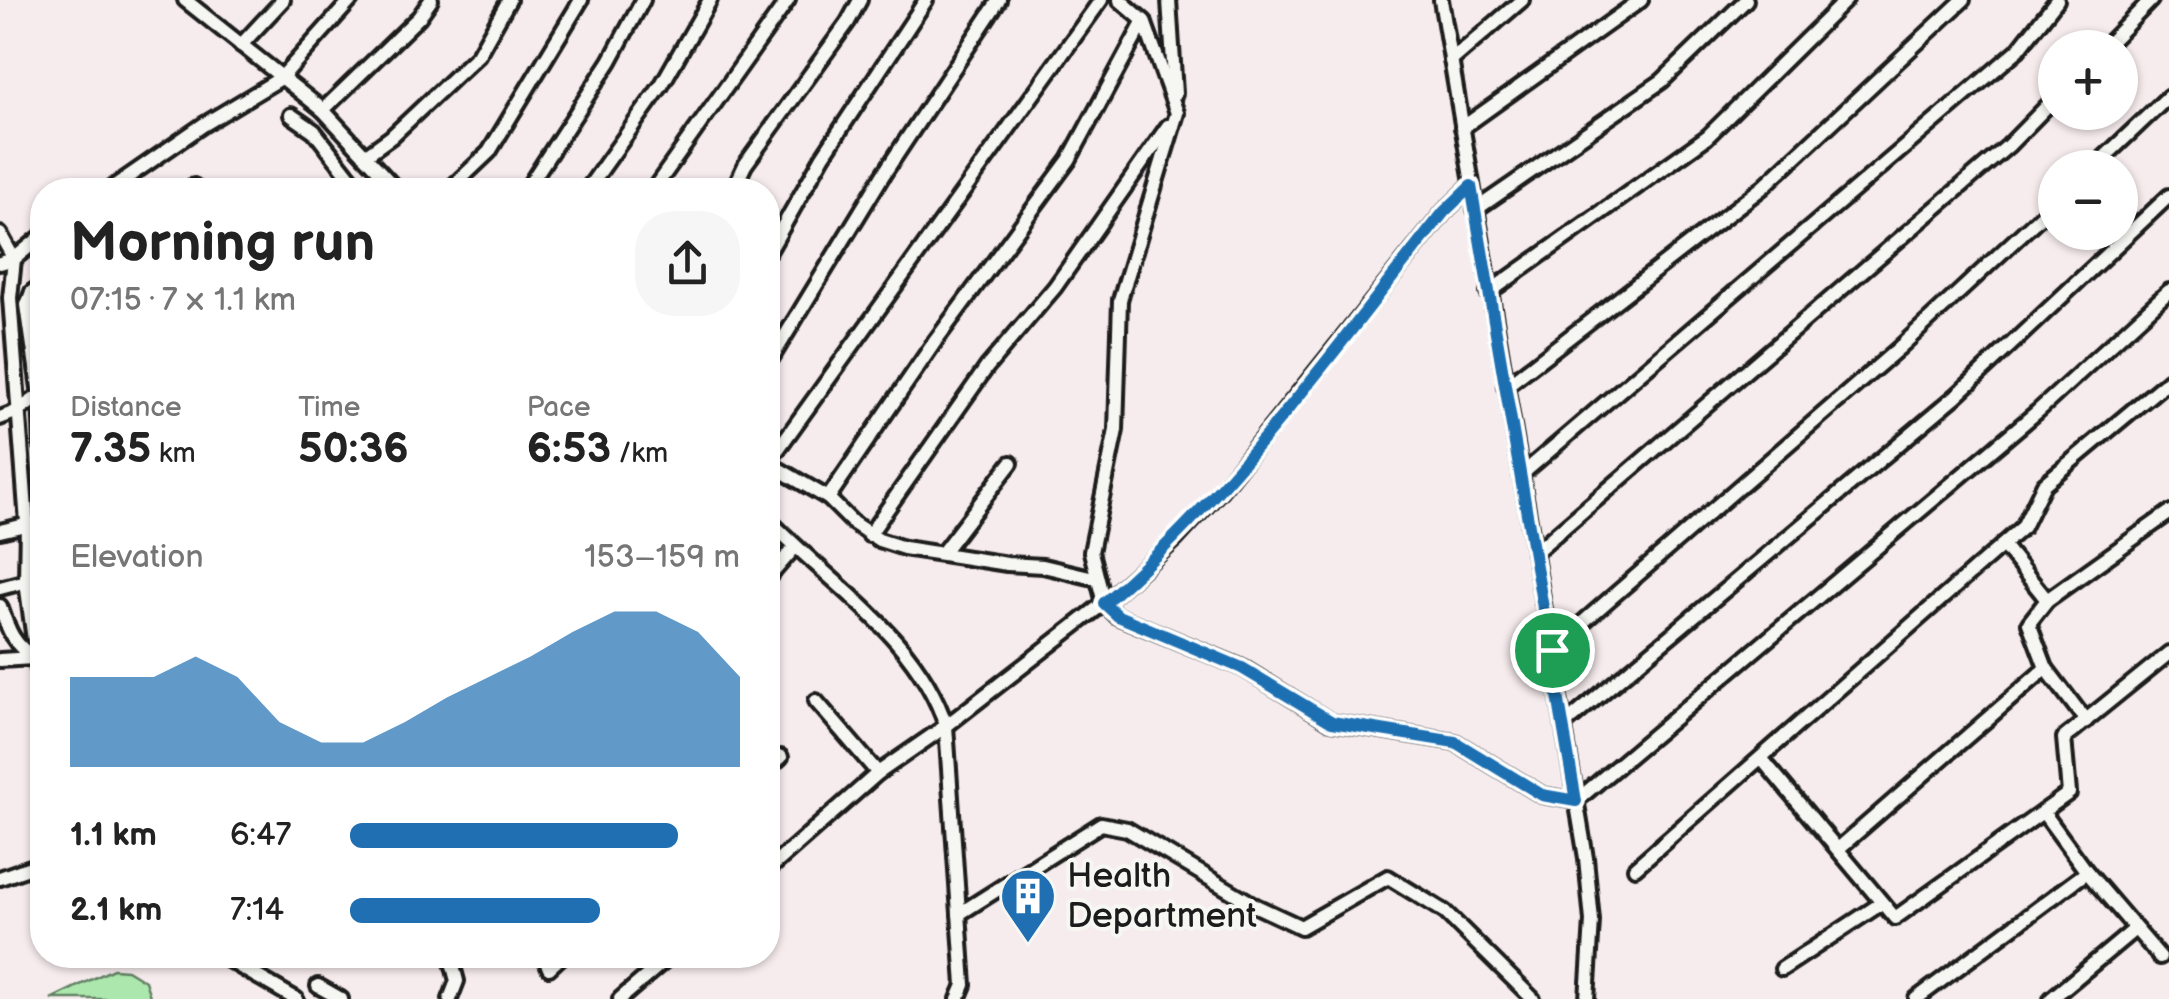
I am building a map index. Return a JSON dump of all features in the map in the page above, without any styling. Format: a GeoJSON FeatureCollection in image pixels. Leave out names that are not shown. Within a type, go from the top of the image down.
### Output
{"type":"FeatureCollection","features":[{"type":"Feature","properties":{"kind":"street"},"geometry":{"type":"LineString","coordinates":[[186,0],[323,110],[386,178]]}},
{"type":"Feature","properties":{"kind":"street"},"geometry":{"type":"LineString","coordinates":[[241,45],[283,0]]}},
{"type":"Feature","properties":{"kind":"street"},"geometry":{"type":"LineString","coordinates":[[127,178],[280,78],[352,0]]}},
{"type":"Feature","properties":{"kind":"street"},"geometry":{"type":"LineString","coordinates":[[323,110],[431,0]]}},
{"type":"Feature","properties":{"kind":"street"},"geometry":{"type":"LineString","coordinates":[[366,155],[391,137],[478,56],[508,0]]}},
{"type":"Feature","properties":{"kind":"street"},"geometry":{"type":"LineString","coordinates":[[462,178],[489,152],[581,0]]}},
{"type":"Feature","properties":{"kind":"street"},"geometry":{"type":"LineString","coordinates":[[534,178],[610,61],[643,0]]}},
{"type":"Feature","properties":{"kind":"street"},"geometry":{"type":"LineString","coordinates":[[596,178],[661,86],[710,0]]}},
{"type":"Feature","properties":{"kind":"street"},"geometry":{"type":"LineString","coordinates":[[662,178],[788,0]]}},
{"type":"Feature","properties":{"kind":"street"},"geometry":{"type":"LineString","coordinates":[[738,178],[860,0]]}},
{"type":"Feature","properties":{"kind":"street"},"geometry":{"type":"LineString","coordinates":[[780,232],[823,156],[926,0]]}},
{"type":"Feature","properties":{"kind":"street"},"geometry":{"type":"LineString","coordinates":[[780,344],[883,175],[1000,0]]}},
{"type":"Feature","properties":{"kind":"street"},"geometry":{"type":"LineString","coordinates":[[780,446],[1100,0]]}},
{"type":"Feature","properties":{"kind":"street"},"geometry":{"type":"LineString","coordinates":[[1120,0],[1144,20],[1176,113]]}},
{"type":"Feature","properties":{"kind":"street"},"geometry":{"type":"LineString","coordinates":[[1169,0],[1176,113],[1120,300],[1116,430],[1092,552],[1104,603],[1118,616],[1242,668],[1332,722],[1455,742],[1542,795],[1576,801]]}},
{"type":"Feature","properties":{"kind":"street"},"geometry":{"type":"LineString","coordinates":[[1441,0],[1586,858],[1592,921],[1587,999]]}},
{"type":"Feature","properties":{"kind":"street"},"geometry":{"type":"LineString","coordinates":[[1452,61],[1522,0]]}},
{"type":"Feature","properties":{"kind":"street"},"geometry":{"type":"LineString","coordinates":[[1462,128],[1641,0]]}},
{"type":"Feature","properties":{"kind":"street"},"geometry":{"type":"LineString","coordinates":[[1475,210],[1662,81],[1746,0]]}},
{"type":"Feature","properties":{"kind":"street"},"geometry":{"type":"LineString","coordinates":[[1488,293],[1707,137],[1846,0]]}},
{"type":"Feature","properties":{"kind":"street"},"geometry":{"type":"LineString","coordinates":[[1506,387],[1764,187],[1963,0]]}},
{"type":"Feature","properties":{"kind":"street"},"geometry":{"type":"LineString","coordinates":[[1521,475],[2018,50],[2056,0]]}},
{"type":"Feature","properties":{"kind":"street"},"geometry":{"type":"LineString","coordinates":[[2122,30],[2151,0]]}},
{"type":"Feature","properties":{"kind":"street"},"geometry":{"type":"LineString","coordinates":[[828,498],[936,340],[1069,160],[1144,20]]}},
{"type":"Feature","properties":{"kind":"street"},"geometry":{"type":"LineString","coordinates":[[2112,150],[2169,96]]}},
{"type":"Feature","properties":{"kind":"street"},"geometry":{"type":"LineString","coordinates":[[869,536],[987,366],[1056,288],[1176,113]]}},
{"type":"Feature","properties":{"kind":"street"},"geometry":{"type":"LineString","coordinates":[[291,115],[314,131],[350,178]]}},
{"type":"Feature","properties":{"kind":"street"},"geometry":{"type":"LineString","coordinates":[[1534,553],[2008,146],[2038,115]]}},
{"type":"Feature","properties":{"kind":"street"},"geometry":{"type":"LineString","coordinates":[[780,859],[878,773],[946,726],[1104,603],[1176,540],[1221,490],[1444,212],[1471,186]]}},
{"type":"Feature","properties":{"kind":"street"},"geometry":{"type":"LineString","coordinates":[[1564,725],[1956,396],[2169,196]]}},
{"type":"Feature","properties":{"kind":"street"},"geometry":{"type":"LineString","coordinates":[[1552,650],[1899,348],[2038,219]]}},
{"type":"Feature","properties":{"kind":"street"},"geometry":{"type":"LineString","coordinates":[[0,234],[10,278],[6,349],[18,411],[30,599]]}},
{"type":"Feature","properties":{"kind":"street"},"geometry":{"type":"LineString","coordinates":[[7,261],[30,245]]}},
{"type":"Feature","properties":{"kind":"street"},"geometry":{"type":"LineString","coordinates":[[1576,801],[2037,412],[2169,291]]}},
{"type":"Feature","properties":{"kind":"street"},"geometry":{"type":"LineString","coordinates":[[30,297],[30,323]]}},
{"type":"Feature","properties":{"kind":"street"},"geometry":{"type":"LineString","coordinates":[[1636,868],[2023,528],[2044,484],[2169,380]]}},
{"type":"Feature","properties":{"kind":"street"},"geometry":{"type":"LineString","coordinates":[[0,418],[30,402]]}},
{"type":"Feature","properties":{"kind":"street"},"geometry":{"type":"LineString","coordinates":[[944,552],[1011,463]]}},
{"type":"Feature","properties":{"kind":"street"},"geometry":{"type":"LineString","coordinates":[[780,470],[828,498],[869,536],[904,548],[1044,566],[1098,579]]}},
{"type":"Feature","properties":{"kind":"street"},"geometry":{"type":"LineString","coordinates":[[2086,721],[2046,668],[2029,623],[2047,600],[2169,514]]}},
{"type":"Feature","properties":{"kind":"street"},"geometry":{"type":"LineString","coordinates":[[0,531],[28,523]]}},
{"type":"Feature","properties":{"kind":"street"},"geometry":{"type":"LineString","coordinates":[[780,531],[884,628],[924,674],[937,698],[946,726],[964,985],[958,999]]}},
{"type":"Feature","properties":{"kind":"street"},"geometry":{"type":"LineString","coordinates":[[2003,545],[2047,600]]}},
{"type":"Feature","properties":{"kind":"street"},"geometry":{"type":"LineString","coordinates":[[780,564],[795,547]]}},
{"type":"Feature","properties":{"kind":"street"},"geometry":{"type":"LineString","coordinates":[[0,588],[30,581]]}},
{"type":"Feature","properties":{"kind":"street"},"geometry":{"type":"LineString","coordinates":[[0,606],[10,635],[30,655]]}},
{"type":"Feature","properties":{"kind":"street"},"geometry":{"type":"LineString","coordinates":[[1762,758],[1895,918],[2069,793],[2064,738],[2169,653]]}},
{"type":"Feature","properties":{"kind":"street"},"geometry":{"type":"LineString","coordinates":[[0,660],[30,658]]}},
{"type":"Feature","properties":{"kind":"street"},"geometry":{"type":"LineString","coordinates":[[1838,849],[2046,668]]}},
{"type":"Feature","properties":{"kind":"street"},"geometry":{"type":"LineString","coordinates":[[816,701],[878,773]]}},
{"type":"Feature","properties":{"kind":"street"},"geometry":{"type":"LineString","coordinates":[[2043,812],[2086,872],[2160,958]]}},
{"type":"Feature","properties":{"kind":"street"},"geometry":{"type":"LineString","coordinates":[[958,914],[1101,824],[1127,829],[1256,906],[1301,927],[1388,877],[1444,912],[1532,999]]}},
{"type":"Feature","properties":{"kind":"street"},"geometry":{"type":"LineString","coordinates":[[0,878],[30,867]]}},
{"type":"Feature","properties":{"kind":"street"},"geometry":{"type":"LineString","coordinates":[[1916,999],[2086,872]]}},
{"type":"Feature","properties":{"kind":"street"},"geometry":{"type":"LineString","coordinates":[[1782,969],[1882,903]]}},
{"type":"Feature","properties":{"kind":"street"},"geometry":{"type":"LineString","coordinates":[[2050,999],[2135,930]]}},
{"type":"Feature","properties":{"kind":"street"},"geometry":{"type":"LineString","coordinates":[[242,968],[296,999]]}},
{"type":"Feature","properties":{"kind":"street"},"geometry":{"type":"LineString","coordinates":[[450,999],[456,981],[453,968]]}},
{"type":"Feature","properties":{"kind":"street"},"geometry":{"type":"LineString","coordinates":[[620,999],[656,968]]}},
{"type":"Feature","properties":{"kind":"street"},"geometry":{"type":"LineString","coordinates":[[318,986],[341,999]]}},
{"type":"Feature","properties":{"kind":"green space"},"geometry":{"type":"Polygon","coordinates":[[[113,969],[127,970],[145,981],[151,999],[51,999],[113,969]]]}},
{"type":"Feature","properties":{"kind":"place","name":"Health Department"},"geometry":{"type":"Point","coordinates":[1028,945]}},
{"type":"Feature","properties":{"kind":"route"},"geometry":{"type":"LineString","coordinates":[[1471,186],[1488,293],[1552,650],[1576,801],[1542,795],[1455,742],[1332,722],[1242,668],[1118,616],[1104,603],[1176,540],[1221,490],[1444,212],[1471,186]]}}]}
